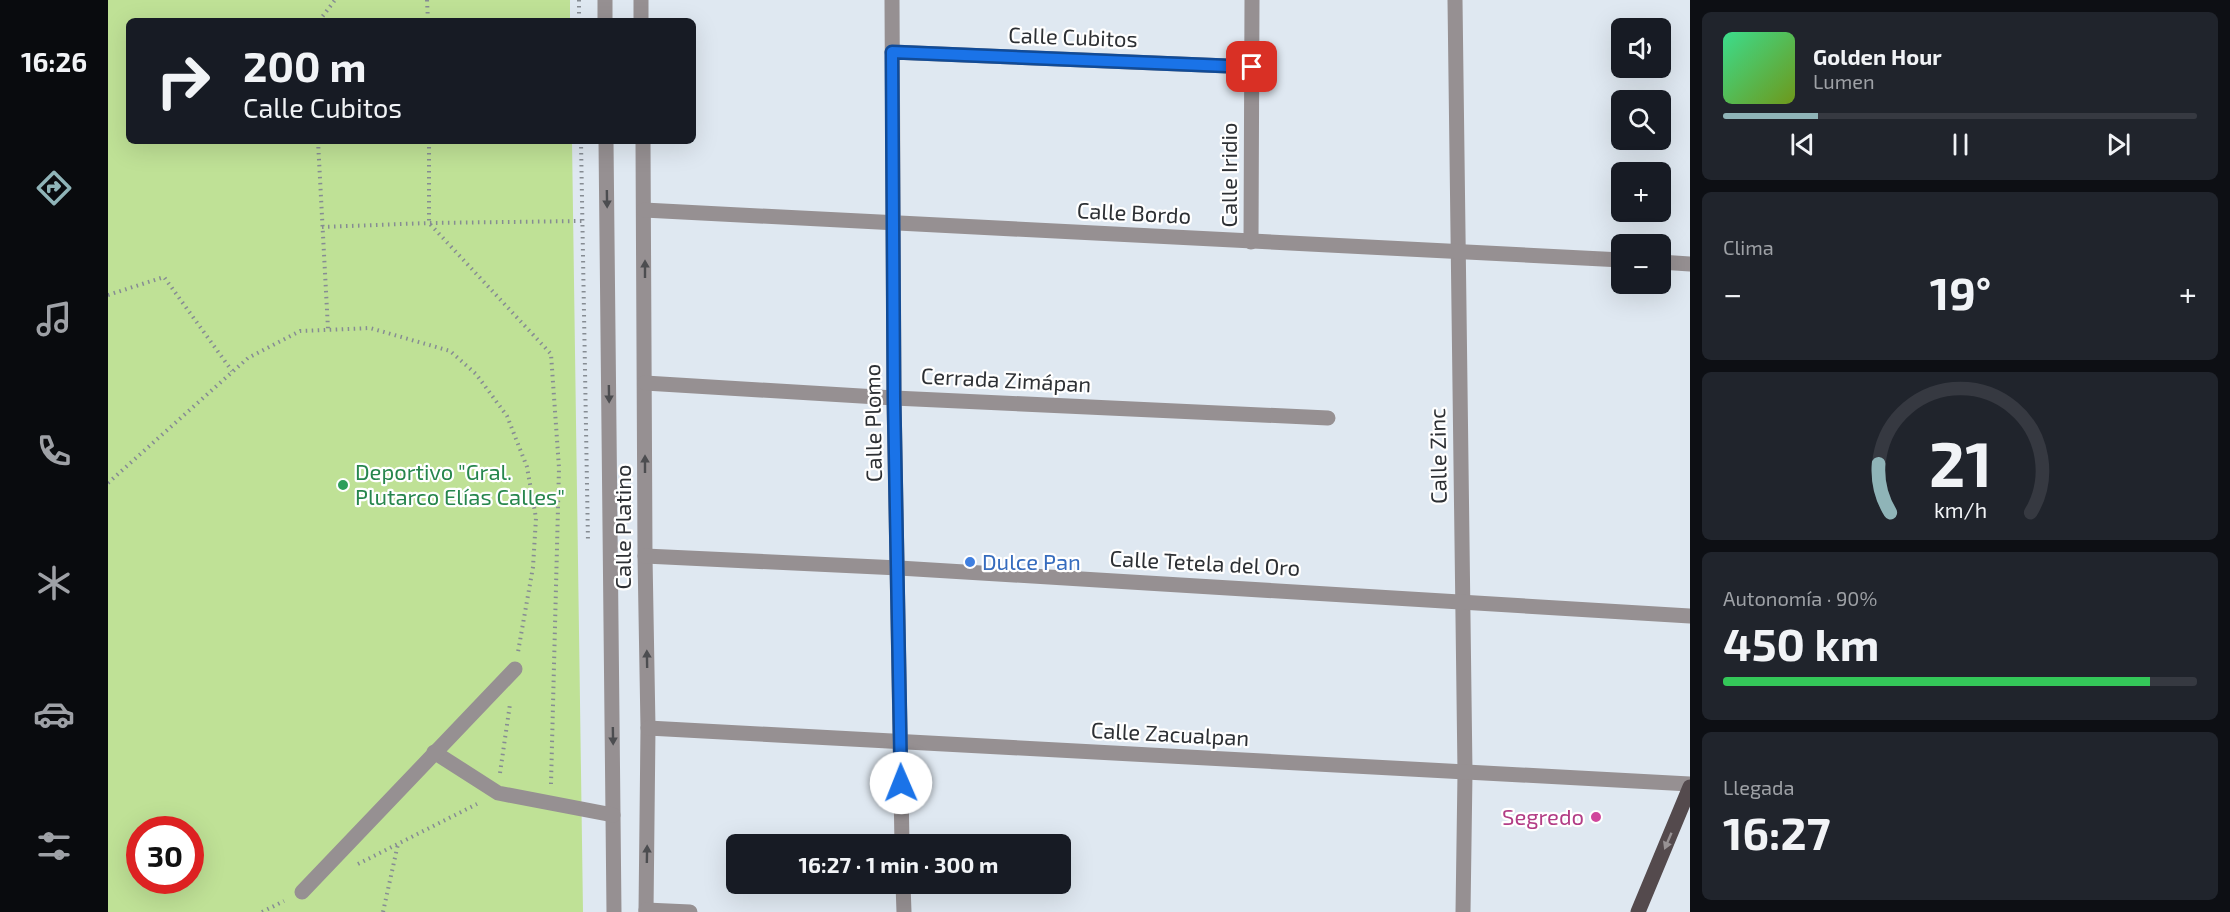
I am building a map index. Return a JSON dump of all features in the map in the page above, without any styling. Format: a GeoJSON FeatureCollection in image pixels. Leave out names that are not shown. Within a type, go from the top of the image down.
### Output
{"type":"FeatureCollection","features":[{"type":"Feature","properties":{"kind":"main road"},"geometry":{"type":"LineString","coordinates":[[1638,912],[1690,785]]}},
{"type":"Feature","properties":{"kind":"street"},"geometry":{"type":"LineString","coordinates":[[605,0],[605,18]]}},
{"type":"Feature","properties":{"kind":"street"},"geometry":{"type":"LineString","coordinates":[[641,0],[641,18]]}},
{"type":"Feature","properties":{"kind":"street","name":"Calle Plomo"},"geometry":{"type":"LineString","coordinates":[[892,0],[894,398],[899,568],[902,834]]}},
{"type":"Feature","properties":{"kind":"street","name":"Calle Iridio"},"geometry":{"type":"LineString","coordinates":[[1251,242],[1252,0]]}},
{"type":"Feature","properties":{"kind":"street","name":"Calle Zinc"},"geometry":{"type":"LineString","coordinates":[[1455,0],[1466,773],[1463,912]]}},
{"type":"Feature","properties":{"kind":"street","name":"Calle Cubitos"},"geometry":{"type":"LineString","coordinates":[[892,52],[1252,67]]}},
{"type":"Feature","properties":{"kind":"street","name":"Calle Platino"},"geometry":{"type":"LineString","coordinates":[[606,144],[614,912]]}},
{"type":"Feature","properties":{"kind":"street","name":"Calle Platino"},"geometry":{"type":"LineString","coordinates":[[643,144],[648,728],[646,911]]}},
{"type":"Feature","properties":{"kind":"street","name":"Calle Bordo"},"geometry":{"type":"LineString","coordinates":[[644,210],[1611,259]]}},
{"type":"Feature","properties":{"kind":"street"},"geometry":{"type":"LineString","coordinates":[[1671,263],[1690,264]]}},
{"type":"Feature","properties":{"kind":"street","name":"Cerrada Zimápan"},"geometry":{"type":"LineString","coordinates":[[645,383],[894,398],[1328,417]]}},
{"type":"Feature","properties":{"kind":"street","name":"Calle Tetela del Oro"},"geometry":{"type":"LineString","coordinates":[[645,556],[899,568],[1690,616]]}},
{"type":"Feature","properties":{"kind":"street"},"geometry":{"type":"LineString","coordinates":[[302,892],[515,669]]}},
{"type":"Feature","properties":{"kind":"street","name":"Calle Zacualpan"},"geometry":{"type":"LineString","coordinates":[[648,728],[1690,785]]}},
{"type":"Feature","properties":{"kind":"street"},"geometry":{"type":"LineString","coordinates":[[434,752],[498,793],[613,815]]}},
{"type":"Feature","properties":{"kind":"street"},"geometry":{"type":"LineString","coordinates":[[903,894],[904,912]]}},
{"type":"Feature","properties":{"kind":"street"},"geometry":{"type":"LineString","coordinates":[[646,911],[690,912]]}},
{"type":"Feature","properties":{"kind":"path"},"geometry":{"type":"LineString","coordinates":[[321,18],[335,0]]}},
{"type":"Feature","properties":{"kind":"path"},"geometry":{"type":"LineString","coordinates":[[428,0],[428,18]]}},
{"type":"Feature","properties":{"kind":"path"},"geometry":{"type":"LineString","coordinates":[[579,0],[579,18]]}},
{"type":"Feature","properties":{"kind":"path"},"geometry":{"type":"LineString","coordinates":[[318,144],[328,329]]}},
{"type":"Feature","properties":{"kind":"path"},"geometry":{"type":"LineString","coordinates":[[429,144],[429,223],[551,354],[559,468],[550,803]]}},
{"type":"Feature","properties":{"kind":"path"},"geometry":{"type":"LineString","coordinates":[[581,144],[588,551]]}},
{"type":"Feature","properties":{"kind":"path"},"geometry":{"type":"LineString","coordinates":[[322,227],[583,221]]}},
{"type":"Feature","properties":{"kind":"path"},"geometry":{"type":"LineString","coordinates":[[108,295],[164,277],[232,371]]}},
{"type":"Feature","properties":{"kind":"path"},"geometry":{"type":"LineString","coordinates":[[108,483],[248,358],[300,330],[370,328],[450,351],[476,374],[507,416],[527,467],[536,518],[533,567],[515,669]]}},
{"type":"Feature","properties":{"kind":"path"},"geometry":{"type":"LineString","coordinates":[[356,865],[498,793],[510,704]]}},
{"type":"Feature","properties":{"kind":"path"},"geometry":{"type":"LineString","coordinates":[[383,912],[398,843]]}},
{"type":"Feature","properties":{"kind":"path"},"geometry":{"type":"LineString","coordinates":[[262,912],[302,892]]}},
{"type":"Feature","properties":{"kind":"green space","name":"Deportivo \"Gral. Plutarco Elías Calles\""},"geometry":{"type":"Polygon","coordinates":[[[108,0],[570,0],[570,18],[126,18],[126,144],[572,144],[583,912],[108,912],[108,0]]]}},
{"type":"Feature","properties":{"kind":"place","name":"Deportivo \"Gral. Plutarco Elías Calles\""},"geometry":{"type":"Point","coordinates":[343,485]}},
{"type":"Feature","properties":{"kind":"place","name":"Dulce Pan"},"geometry":{"type":"Point","coordinates":[970,562]}},
{"type":"Feature","properties":{"kind":"place","name":"Segredo"},"geometry":{"type":"Point","coordinates":[1596,817]}},
{"type":"Feature","properties":{"kind":"route"},"geometry":{"type":"LineString","coordinates":[[901,783],[899,568],[894,398],[892,52],[1252,67]]}}]}
